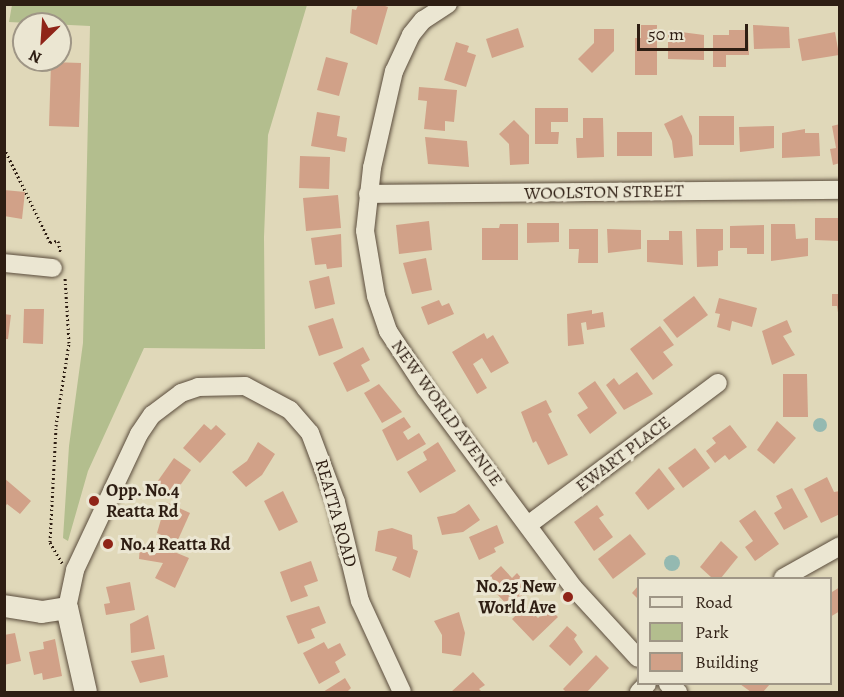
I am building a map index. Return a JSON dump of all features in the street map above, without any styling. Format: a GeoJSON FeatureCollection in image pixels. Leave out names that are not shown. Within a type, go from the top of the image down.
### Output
{"type":"FeatureCollection","features":[{"type":"Feature","properties":{"kind":"street","name":"NEW WORLD AVENUE"},"geometry":{"type":"LineString","coordinates":[[448,4],[423,20],[402,51],[368,194],[365,231],[369,265],[388,331],[403,358],[605,626],[637,656]]}},
{"type":"Feature","properties":{"kind":"street","name":"WOOLSTON STREET"},"geometry":{"type":"LineString","coordinates":[[368,194],[840,190]]}},
{"type":"Feature","properties":{"kind":"street"},"geometry":{"type":"LineString","coordinates":[[4,263],[60,268]]}},
{"type":"Feature","properties":{"kind":"street","name":"EWART PLACE"},"geometry":{"type":"LineString","coordinates":[[528,525],[718,383]]}},
{"type":"Feature","properties":{"kind":"street","name":"REATTA ROAD"},"geometry":{"type":"LineString","coordinates":[[67,608],[75,570],[139,434],[152,415],[181,393],[198,387],[245,386],[290,410],[310,433],[336,502],[360,601],[402,693]]}},
{"type":"Feature","properties":{"kind":"street"},"geometry":{"type":"LineString","coordinates":[[786,577],[840,546]]}},
{"type":"Feature","properties":{"kind":"street"},"geometry":{"type":"LineString","coordinates":[[4,606],[42,612],[67,608],[86,693]]}},
{"type":"Feature","properties":{"kind":"path"},"geometry":{"type":"LineString","coordinates":[[4,148],[50,242],[58,241],[69,343],[56,426],[50,542],[57,560],[65,566]]}},
{"type":"Feature","properties":{"kind":"green space"},"geometry":{"type":"Polygon","coordinates":[[[12,5],[307,5],[268,135],[264,237],[265,349],[144,348],[88,471],[68,541],[63,538],[69,446],[83,343],[90,26],[72,25],[72,12],[12,12],[12,22],[9,22],[12,5]]]}},
{"type":"Feature","properties":{"kind":"water"},"geometry":{"type":"Polygon","coordinates":[[[817,418],[823,418],[827,425],[823,432],[817,432],[813,428],[813,422],[817,418]]]}},
{"type":"Feature","properties":{"kind":"water"},"geometry":{"type":"Polygon","coordinates":[[[672,555],[680,563],[672,571],[664,563],[672,555]]]}},
{"type":"Feature","properties":{"kind":"building"},"geometry":{"type":"Polygon","coordinates":[[[379,4],[388,7],[377,45],[350,33],[352,9],[356,10],[358,5],[379,4]]]}},
{"type":"Feature","properties":{"kind":"building"},"geometry":{"type":"Polygon","coordinates":[[[641,25],[657,25],[657,75],[635,75],[635,38],[641,38],[641,25]]]}},
{"type":"Feature","properties":{"kind":"building"},"geometry":{"type":"Polygon","coordinates":[[[753,25],[789,27],[790,48],[754,49],[753,25]]]}},
{"type":"Feature","properties":{"kind":"building"},"geometry":{"type":"Polygon","coordinates":[[[518,28],[524,47],[492,58],[486,39],[518,28]]]}},
{"type":"Feature","properties":{"kind":"building"},"geometry":{"type":"Polygon","coordinates":[[[594,29],[614,29],[614,51],[592,73],[578,59],[594,43],[594,29]]]}},
{"type":"Feature","properties":{"kind":"building"},"geometry":{"type":"Polygon","coordinates":[[[729,30],[748,30],[749,55],[726,55],[726,67],[713,67],[713,35],[729,35],[729,30]]]}},
{"type":"Feature","properties":{"kind":"building"},"geometry":{"type":"Polygon","coordinates":[[[681,32],[704,35],[704,60],[668,59],[668,35],[681,35],[681,32]]]}},
{"type":"Feature","properties":{"kind":"building"},"geometry":{"type":"Polygon","coordinates":[[[835,32],[839,55],[802,61],[798,39],[835,32]]]}},
{"type":"Feature","properties":{"kind":"building"},"geometry":{"type":"Polygon","coordinates":[[[456,42],[469,46],[467,52],[476,55],[466,87],[444,80],[456,42]]]}},
{"type":"Feature","properties":{"kind":"building"},"geometry":{"type":"Polygon","coordinates":[[[326,57],[348,63],[339,96],[317,90],[326,57]]]}},
{"type":"Feature","properties":{"kind":"building"},"geometry":{"type":"Polygon","coordinates":[[[72,63],[81,63],[79,127],[49,126],[51,72],[72,72],[72,63]]]}},
{"type":"Feature","properties":{"kind":"building"},"geometry":{"type":"Polygon","coordinates":[[[419,87],[457,90],[454,122],[445,121],[445,131],[424,129],[427,101],[418,100],[419,87]]]}},
{"type":"Feature","properties":{"kind":"building"},"geometry":{"type":"Polygon","coordinates":[[[535,108],[568,108],[568,122],[551,122],[551,132],[559,132],[558,144],[535,144],[535,108]]]}},
{"type":"Feature","properties":{"kind":"building"},"geometry":{"type":"Polygon","coordinates":[[[317,112],[340,116],[337,136],[347,138],[345,152],[311,146],[317,112]]]}},
{"type":"Feature","properties":{"kind":"building"},"geometry":{"type":"Polygon","coordinates":[[[682,115],[692,136],[693,156],[674,158],[672,141],[664,124],[682,115]]]}},
{"type":"Feature","properties":{"kind":"building"},"geometry":{"type":"Polygon","coordinates":[[[699,116],[734,116],[734,145],[699,145],[699,116]]]}},
{"type":"Feature","properties":{"kind":"building"},"geometry":{"type":"Polygon","coordinates":[[[583,118],[603,118],[604,157],[577,158],[576,138],[583,138],[583,118]]]}},
{"type":"Feature","properties":{"kind":"building"},"geometry":{"type":"Polygon","coordinates":[[[514,120],[529,135],[529,164],[510,165],[509,144],[499,134],[514,120]]]}},
{"type":"Feature","properties":{"kind":"building"},"geometry":{"type":"Polygon","coordinates":[[[840,124],[840,163],[833,165],[830,149],[836,148],[832,126],[840,124]]]}},
{"type":"Feature","properties":{"kind":"building"},"geometry":{"type":"Polygon","coordinates":[[[774,126],[774,148],[740,152],[739,127],[774,126]]]}},
{"type":"Feature","properties":{"kind":"building"},"geometry":{"type":"Polygon","coordinates":[[[805,129],[805,133],[819,133],[820,156],[782,158],[782,133],[805,129]]]}},
{"type":"Feature","properties":{"kind":"building"},"geometry":{"type":"Polygon","coordinates":[[[617,132],[652,132],[652,156],[617,156],[617,132]]]}},
{"type":"Feature","properties":{"kind":"building"},"geometry":{"type":"Polygon","coordinates":[[[425,137],[467,141],[469,167],[428,164],[425,137]]]}},
{"type":"Feature","properties":{"kind":"building"},"geometry":{"type":"Polygon","coordinates":[[[300,156],[330,157],[329,189],[299,188],[300,156]]]}},
{"type":"Feature","properties":{"kind":"building"},"geometry":{"type":"Polygon","coordinates":[[[4,190],[25,192],[22,219],[4,216],[4,190]]]}},
{"type":"Feature","properties":{"kind":"building"},"geometry":{"type":"Polygon","coordinates":[[[338,195],[341,228],[306,231],[303,198],[338,195]]]}},
{"type":"Feature","properties":{"kind":"building"},"geometry":{"type":"Polygon","coordinates":[[[815,218],[840,218],[840,241],[815,240],[815,218]]]}},
{"type":"Feature","properties":{"kind":"building"},"geometry":{"type":"Polygon","coordinates":[[[429,221],[432,250],[399,254],[396,225],[429,221]]]}},
{"type":"Feature","properties":{"kind":"building"},"geometry":{"type":"Polygon","coordinates":[[[527,223],[559,223],[559,242],[527,243],[527,223]]]}},
{"type":"Feature","properties":{"kind":"building"},"geometry":{"type":"Polygon","coordinates":[[[500,224],[518,224],[518,260],[482,260],[482,228],[499,228],[500,224]]]}},
{"type":"Feature","properties":{"kind":"building"},"geometry":{"type":"Polygon","coordinates":[[[771,224],[795,224],[796,239],[808,238],[808,256],[771,261],[771,224]]]}},
{"type":"Feature","properties":{"kind":"building"},"geometry":{"type":"Polygon","coordinates":[[[764,225],[764,254],[747,254],[747,248],[730,248],[730,226],[764,225]]]}},
{"type":"Feature","properties":{"kind":"building"},"geometry":{"type":"Polygon","coordinates":[[[569,229],[598,229],[598,263],[578,263],[579,249],[569,249],[569,229]]]}},
{"type":"Feature","properties":{"kind":"building"},"geometry":{"type":"Polygon","coordinates":[[[607,229],[641,230],[641,249],[608,253],[607,229]]]}},
{"type":"Feature","properties":{"kind":"building"},"geometry":{"type":"Polygon","coordinates":[[[696,229],[723,229],[723,250],[718,251],[718,266],[697,267],[696,229]]]}},
{"type":"Feature","properties":{"kind":"building"},"geometry":{"type":"Polygon","coordinates":[[[669,231],[682,231],[683,265],[647,262],[647,240],[669,240],[669,231]]]}},
{"type":"Feature","properties":{"kind":"building"},"geometry":{"type":"Polygon","coordinates":[[[341,234],[342,267],[327,269],[326,264],[315,265],[311,238],[341,234]]]}},
{"type":"Feature","properties":{"kind":"building"},"geometry":{"type":"Polygon","coordinates":[[[426,258],[432,290],[412,294],[403,263],[426,258]]]}},
{"type":"Feature","properties":{"kind":"building"},"geometry":{"type":"Polygon","coordinates":[[[329,276],[335,304],[315,309],[309,281],[329,276]]]}},
{"type":"Feature","properties":{"kind":"building"},"geometry":{"type":"Polygon","coordinates":[[[832,294],[840,294],[840,326],[837,306],[832,306],[832,294]]]}},
{"type":"Feature","properties":{"kind":"building"},"geometry":{"type":"Polygon","coordinates":[[[694,296],[708,315],[677,338],[663,320],[694,296]]]}},
{"type":"Feature","properties":{"kind":"building"},"geometry":{"type":"Polygon","coordinates":[[[719,298],[757,308],[752,327],[732,321],[730,331],[717,327],[720,314],[715,313],[719,298]]]}},
{"type":"Feature","properties":{"kind":"building"},"geometry":{"type":"Polygon","coordinates":[[[439,300],[442,306],[449,303],[454,314],[428,325],[421,307],[439,300]]]}},
{"type":"Feature","properties":{"kind":"building"},"geometry":{"type":"Polygon","coordinates":[[[24,309],[44,309],[43,344],[23,343],[24,309]]]}},
{"type":"Feature","properties":{"kind":"building"},"geometry":{"type":"Polygon","coordinates":[[[592,310],[592,314],[603,312],[605,327],[587,330],[586,322],[581,323],[584,344],[568,346],[567,314],[592,310]]]}},
{"type":"Feature","properties":{"kind":"building"},"geometry":{"type":"Polygon","coordinates":[[[4,314],[11,315],[8,339],[4,339],[4,314]]]}},
{"type":"Feature","properties":{"kind":"building"},"geometry":{"type":"Polygon","coordinates":[[[333,318],[343,348],[319,356],[308,326],[333,318]]]}},
{"type":"Feature","properties":{"kind":"building"},"geometry":{"type":"Polygon","coordinates":[[[787,320],[792,332],[783,336],[795,355],[772,365],[762,331],[787,320]]]}},
{"type":"Feature","properties":{"kind":"building"},"geometry":{"type":"Polygon","coordinates":[[[660,326],[674,345],[663,352],[673,365],[653,380],[630,349],[660,326]]]}},
{"type":"Feature","properties":{"kind":"building"},"geometry":{"type":"Polygon","coordinates":[[[484,333],[487,339],[493,335],[509,363],[491,373],[482,358],[473,364],[487,388],[477,394],[452,352],[484,333]]]}},
{"type":"Feature","properties":{"kind":"building"},"geometry":{"type":"Polygon","coordinates":[[[363,347],[370,360],[361,365],[370,381],[347,392],[333,363],[363,347]]]}},
{"type":"Feature","properties":{"kind":"building"},"geometry":{"type":"Polygon","coordinates":[[[637,372],[653,394],[624,410],[606,385],[614,378],[619,385],[637,372]]]}},
{"type":"Feature","properties":{"kind":"building"},"geometry":{"type":"Polygon","coordinates":[[[783,374],[807,374],[808,417],[783,417],[783,374]]]}},
{"type":"Feature","properties":{"kind":"building"},"geometry":{"type":"Polygon","coordinates":[[[595,381],[617,413],[590,434],[577,415],[588,408],[578,393],[595,381]]]}},
{"type":"Feature","properties":{"kind":"building"},"geometry":{"type":"Polygon","coordinates":[[[379,384],[402,412],[382,423],[364,393],[379,384]]]}},
{"type":"Feature","properties":{"kind":"building"},"geometry":{"type":"Polygon","coordinates":[[[546,400],[552,412],[548,414],[568,455],[548,465],[536,441],[533,443],[521,412],[546,400]]]}},
{"type":"Feature","properties":{"kind":"building"},"geometry":{"type":"Polygon","coordinates":[[[404,417],[411,427],[403,432],[408,440],[419,433],[426,444],[397,461],[382,430],[404,417]]]}},
{"type":"Feature","properties":{"kind":"building"},"geometry":{"type":"Polygon","coordinates":[[[777,421],[796,438],[774,464],[757,450],[777,421]]]}},
{"type":"Feature","properties":{"kind":"building"},"geometry":{"type":"Polygon","coordinates":[[[204,424],[211,430],[216,425],[226,434],[200,463],[183,448],[204,424]]]}},
{"type":"Feature","properties":{"kind":"building"},"geometry":{"type":"Polygon","coordinates":[[[730,425],[747,447],[729,460],[725,455],[715,463],[706,451],[716,443],[712,438],[730,425]]]}},
{"type":"Feature","properties":{"kind":"building"},"geometry":{"type":"Polygon","coordinates":[[[258,442],[275,454],[262,475],[246,487],[232,472],[247,461],[258,442]]]}},
{"type":"Feature","properties":{"kind":"building"},"geometry":{"type":"Polygon","coordinates":[[[438,442],[456,471],[420,493],[407,472],[427,460],[423,452],[438,442]]]}},
{"type":"Feature","properties":{"kind":"building"},"geometry":{"type":"Polygon","coordinates":[[[695,448],[710,468],[683,488],[668,468],[695,448]]]}},
{"type":"Feature","properties":{"kind":"building"},"geometry":{"type":"Polygon","coordinates":[[[174,458],[191,470],[172,497],[155,485],[174,458]]]}},
{"type":"Feature","properties":{"kind":"building"},"geometry":{"type":"Polygon","coordinates":[[[659,468],[675,489],[648,510],[635,493],[659,468]]]}},
{"type":"Feature","properties":{"kind":"building"},"geometry":{"type":"Polygon","coordinates":[[[827,477],[834,492],[840,491],[840,514],[821,523],[804,489],[827,477]]]}},
{"type":"Feature","properties":{"kind":"building"},"geometry":{"type":"Polygon","coordinates":[[[4,478],[31,501],[20,514],[7,504],[4,508],[4,478]]]}},
{"type":"Feature","properties":{"kind":"building"},"geometry":{"type":"Polygon","coordinates":[[[792,488],[808,517],[784,530],[774,513],[782,508],[776,496],[792,488]]]}},
{"type":"Feature","properties":{"kind":"building"},"geometry":{"type":"Polygon","coordinates":[[[283,491],[298,522],[279,531],[264,501],[283,491]]]}},
{"type":"Feature","properties":{"kind":"building"},"geometry":{"type":"Polygon","coordinates":[[[166,502],[190,513],[177,542],[157,533],[166,502]]]}},
{"type":"Feature","properties":{"kind":"building"},"geometry":{"type":"Polygon","coordinates":[[[469,504],[480,520],[463,532],[442,535],[437,517],[455,513],[469,504]]]}},
{"type":"Feature","properties":{"kind":"building"},"geometry":{"type":"Polygon","coordinates":[[[597,505],[604,515],[599,518],[613,537],[594,551],[574,522],[597,505]]]}},
{"type":"Feature","properties":{"kind":"building"},"geometry":{"type":"Polygon","coordinates":[[[755,510],[779,544],[755,561],[745,547],[753,541],[739,521],[755,510]]]}},
{"type":"Feature","properties":{"kind":"building"},"geometry":{"type":"Polygon","coordinates":[[[497,525],[504,543],[494,548],[496,552],[479,560],[469,537],[497,525]]]}},
{"type":"Feature","properties":{"kind":"building"},"geometry":{"type":"Polygon","coordinates":[[[392,528],[412,535],[413,549],[418,551],[410,578],[392,570],[397,557],[375,551],[378,531],[392,528]]]}},
{"type":"Feature","properties":{"kind":"building"},"geometry":{"type":"Polygon","coordinates":[[[630,534],[646,554],[613,579],[598,559],[630,534]]]}},
{"type":"Feature","properties":{"kind":"building"},"geometry":{"type":"Polygon","coordinates":[[[721,541],[738,557],[722,577],[711,577],[700,567],[721,541]]]}},
{"type":"Feature","properties":{"kind":"building"},"geometry":{"type":"Polygon","coordinates":[[[140,544],[155,544],[189,558],[175,588],[155,578],[163,563],[139,559],[140,544]]]}},
{"type":"Feature","properties":{"kind":"building"},"geometry":{"type":"Polygon","coordinates":[[[311,561],[318,581],[304,586],[308,596],[291,602],[280,572],[311,561]]]}},
{"type":"Feature","properties":{"kind":"building"},"geometry":{"type":"Polygon","coordinates":[[[501,566],[512,578],[517,573],[530,588],[509,607],[497,594],[502,589],[490,576],[501,566]]]}},
{"type":"Feature","properties":{"kind":"building"},"geometry":{"type":"Polygon","coordinates":[[[130,582],[135,610],[106,615],[104,604],[110,603],[106,587],[130,582]]]}},
{"type":"Feature","properties":{"kind":"building"},"geometry":{"type":"Polygon","coordinates":[[[637,587],[637,598],[632,593],[637,587]]]}},
{"type":"Feature","properties":{"kind":"building"},"geometry":{"type":"Polygon","coordinates":[[[840,587],[840,611],[832,616],[832,592],[840,587]]]}},
{"type":"Feature","properties":{"kind":"building"},"geometry":{"type":"Polygon","coordinates":[[[319,606],[326,623],[311,629],[315,638],[298,644],[286,616],[319,606]]]}},
{"type":"Feature","properties":{"kind":"building"},"geometry":{"type":"Polygon","coordinates":[[[526,606],[538,618],[549,608],[558,617],[533,641],[512,619],[526,606]]]}},
{"type":"Feature","properties":{"kind":"building"},"geometry":{"type":"Polygon","coordinates":[[[459,612],[465,633],[461,656],[442,653],[442,635],[434,621],[459,612]]]}},
{"type":"Feature","properties":{"kind":"building"},"geometry":{"type":"Polygon","coordinates":[[[148,615],[155,649],[131,653],[130,624],[148,615]]]}},
{"type":"Feature","properties":{"kind":"building"},"geometry":{"type":"Polygon","coordinates":[[[567,626],[577,635],[574,639],[583,652],[570,666],[549,646],[567,626]]]}},
{"type":"Feature","properties":{"kind":"building"},"geometry":{"type":"Polygon","coordinates":[[[15,633],[21,661],[4,665],[4,635],[15,633]]]}},
{"type":"Feature","properties":{"kind":"building"},"geometry":{"type":"Polygon","coordinates":[[[55,639],[62,676],[43,680],[42,673],[34,675],[29,652],[44,649],[43,642],[55,639]]]}},
{"type":"Feature","properties":{"kind":"building"},"geometry":{"type":"Polygon","coordinates":[[[324,642],[328,649],[340,643],[346,655],[335,662],[340,672],[319,684],[303,653],[324,642]]]}},
{"type":"Feature","properties":{"kind":"building"},"geometry":{"type":"Polygon","coordinates":[[[164,655],[168,677],[140,683],[131,661],[164,655]]]}},
{"type":"Feature","properties":{"kind":"building"},"geometry":{"type":"Polygon","coordinates":[[[596,655],[609,668],[587,692],[566,692],[563,689],[596,655]]]}},
{"type":"Feature","properties":{"kind":"building"},"geometry":{"type":"Polygon","coordinates":[[[473,672],[485,685],[479,689],[482,692],[451,692],[473,672]]]}},
{"type":"Feature","properties":{"kind":"building"},"geometry":{"type":"Polygon","coordinates":[[[345,678],[351,688],[347,692],[323,692],[345,678]]]}},
{"type":"Feature","properties":{"kind":"building"},"geometry":{"type":"Polygon","coordinates":[[[741,685],[769,685],[763,692],[751,692],[741,685]]]}},
{"type":"Feature","properties":{"kind":"place","name":"Opp. No.4 Reatta Rd"},"geometry":{"type":"Point","coordinates":[94,501]}},
{"type":"Feature","properties":{"kind":"place","name":"No.4 Reatta Rd"},"geometry":{"type":"Point","coordinates":[108,544]}},
{"type":"Feature","properties":{"kind":"place","name":"No.25 New World Ave"},"geometry":{"type":"Point","coordinates":[568,597]}}]}
